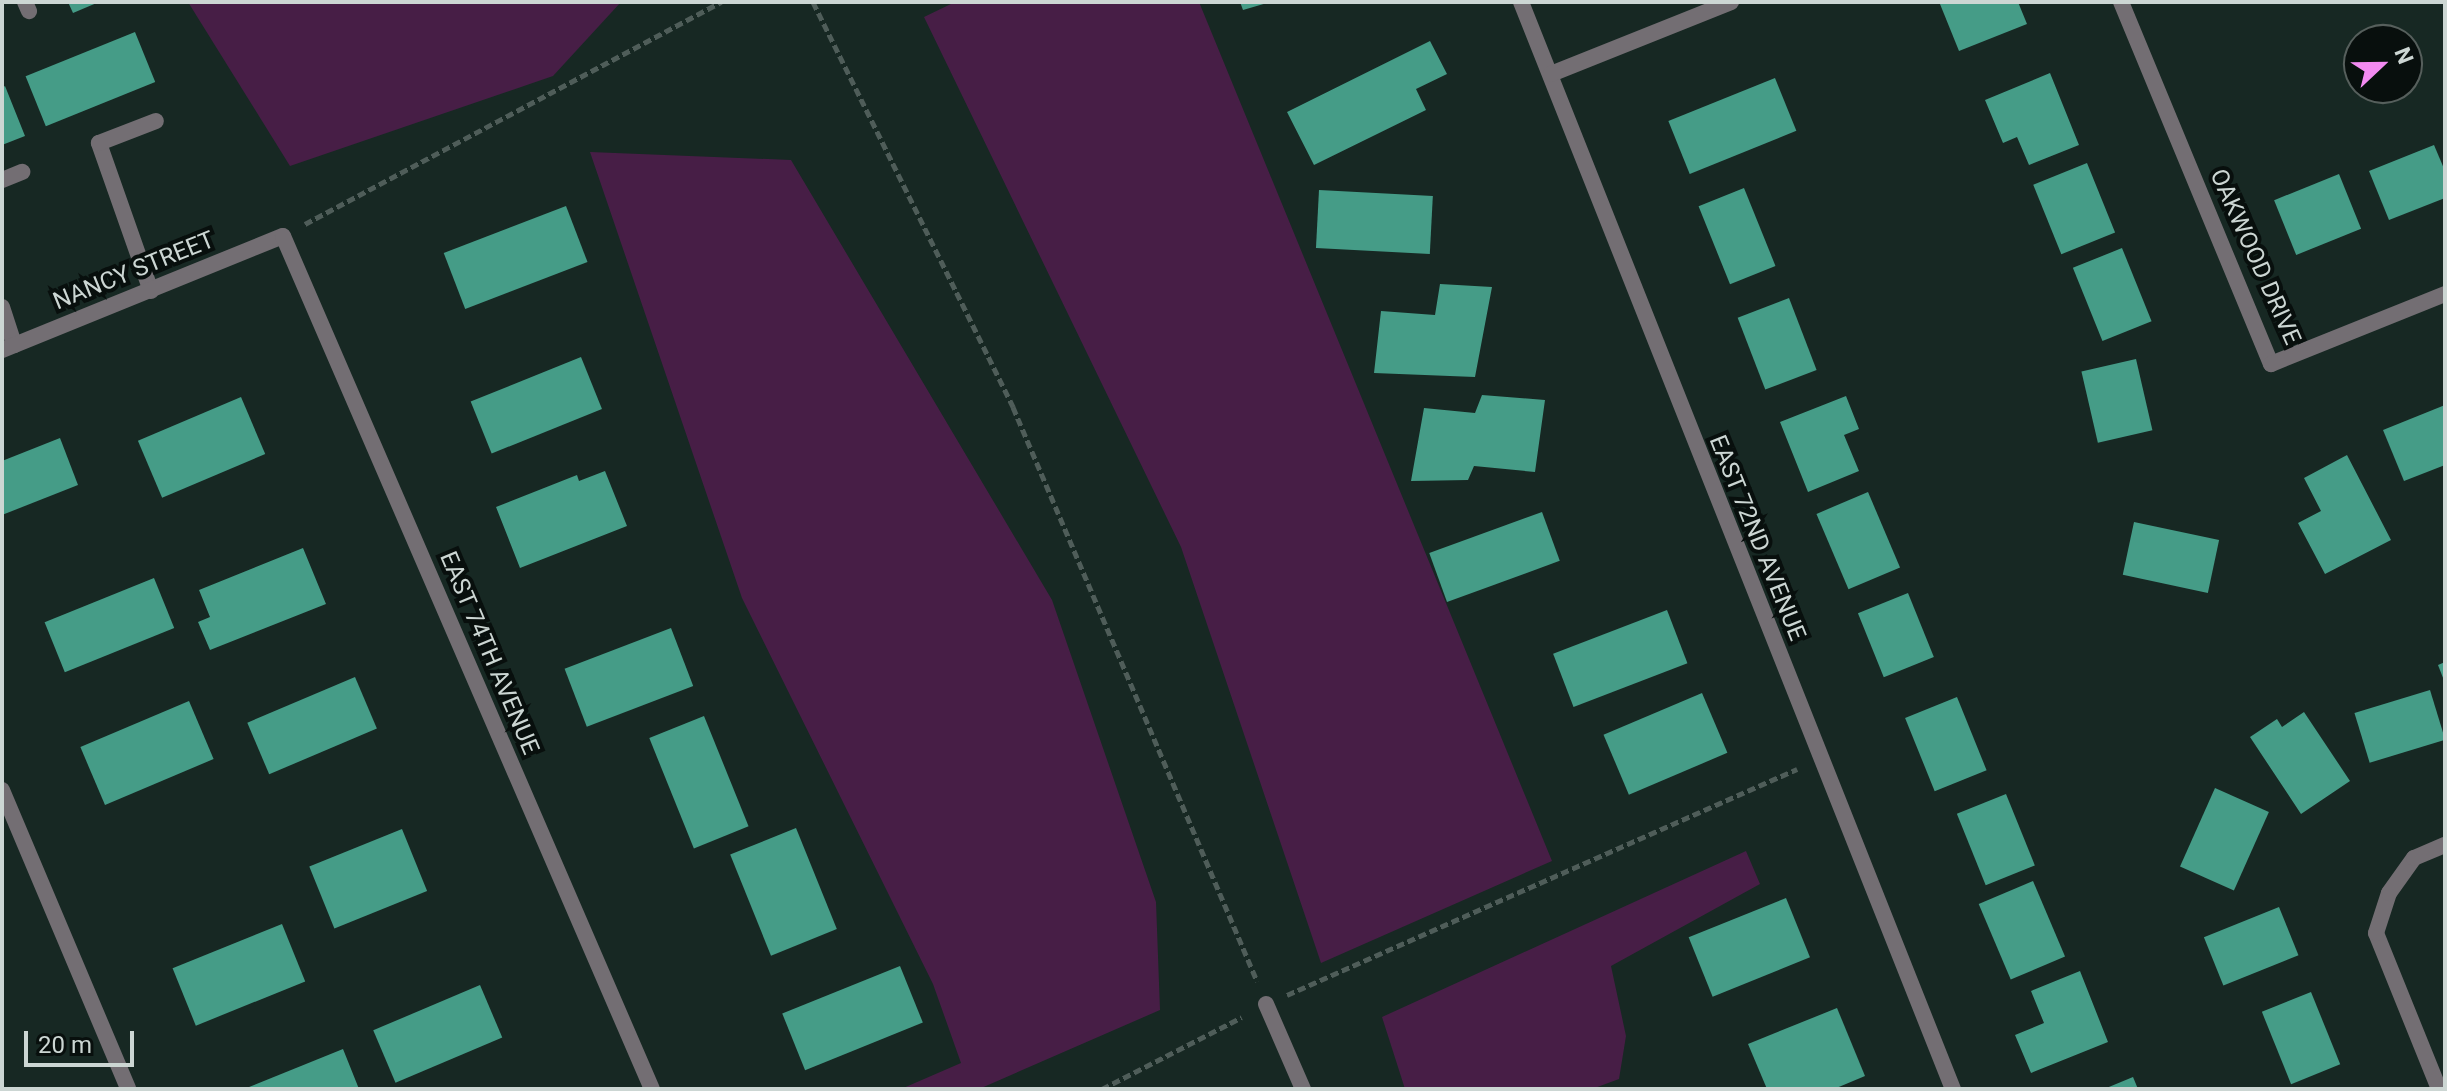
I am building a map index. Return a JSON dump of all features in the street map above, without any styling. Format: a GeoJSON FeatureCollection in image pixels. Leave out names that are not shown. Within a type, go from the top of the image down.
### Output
{"type":"FeatureCollection","features":[{"type":"Feature","properties":{"kind":"street","name":"EAST 72ND AVENUE"},"geometry":{"type":"LineString","coordinates":[[1521,2],[1953,1089]]}},
{"type":"Feature","properties":{"kind":"street"},"geometry":{"type":"LineString","coordinates":[[1551,74],[1731,2]]}},
{"type":"Feature","properties":{"kind":"street","name":"OAKWOOD DRIVE"},"geometry":{"type":"LineString","coordinates":[[2121,2],[2271,364],[2445,294]]}},
{"type":"Feature","properties":{"kind":"street"},"geometry":{"type":"LineString","coordinates":[[151,291],[99,143],[156,121]]}},
{"type":"Feature","properties":{"kind":"street"},"geometry":{"type":"LineString","coordinates":[[2,180],[22,172]]}},
{"type":"Feature","properties":{"kind":"street","name":"NANCY STREET"},"geometry":{"type":"LineString","coordinates":[[8,348],[283,236]]}},
{"type":"Feature","properties":{"kind":"street","name":"EAST 74TH AVENUE"},"geometry":{"type":"LineString","coordinates":[[283,236],[652,1089]]}},
{"type":"Feature","properties":{"kind":"street"},"geometry":{"type":"LineString","coordinates":[[2,307],[8,348]]}},
{"type":"Feature","properties":{"kind":"street"},"geometry":{"type":"LineString","coordinates":[[2,790],[128,1089]]}},
{"type":"Feature","properties":{"kind":"street"},"geometry":{"type":"LineString","coordinates":[[2439,1089],[2376,933],[2389,893],[2414,858],[2445,845]]}},
{"type":"Feature","properties":{"kind":"street"},"geometry":{"type":"LineString","coordinates":[[1266,1004],[1303,1089]]}},
{"type":"Feature","properties":{"kind":"path"},"geometry":{"type":"LineString","coordinates":[[283,236],[721,2]]}},
{"type":"Feature","properties":{"kind":"path"},"geometry":{"type":"LineString","coordinates":[[813,2],[1013,407],[1266,1004]]}},
{"type":"Feature","properties":{"kind":"path"},"geometry":{"type":"LineString","coordinates":[[1102,1089],[1266,1004],[1820,758]]}},
{"type":"Feature","properties":{"kind":"shaded area"},"geometry":{"type":"Polygon","coordinates":[[[188,2],[621,2],[553,76],[290,166],[188,2]]]}},
{"type":"Feature","properties":{"kind":"shaded area"},"geometry":{"type":"Polygon","coordinates":[[[955,2],[1199,2],[1552,861],[1321,963],[1181,547],[924,17],[955,2]]]}},
{"type":"Feature","properties":{"kind":"shaded area"},"geometry":{"type":"Polygon","coordinates":[[[590,152],[791,160],[1052,600],[1156,902],[1160,1010],[979,1089],[901,1089],[961,1063],[933,984],[742,598],[590,152]]]}},
{"type":"Feature","properties":{"kind":"shaded area"},"geometry":{"type":"Polygon","coordinates":[[[1746,851],[1760,884],[1611,966],[1626,1036],[1619,1079],[1592,1089],[1405,1089],[1382,1017],[1746,851]]]}},
{"type":"Feature","properties":{"kind":"building"},"geometry":{"type":"Polygon","coordinates":[[[68,2],[99,2],[73,13],[68,2]]]}},
{"type":"Feature","properties":{"kind":"building"},"geometry":{"type":"Polygon","coordinates":[[[1240,2],[1267,2],[1267,3],[1243,10],[1240,2]]]}},
{"type":"Feature","properties":{"kind":"building"},"geometry":{"type":"Polygon","coordinates":[[[2018,2],[2027,24],[1959,51],[1940,4],[2018,2]]]}},
{"type":"Feature","properties":{"kind":"building"},"geometry":{"type":"Polygon","coordinates":[[[135,32],[155,82],[46,126],[26,76],[135,32]]]}},
{"type":"Feature","properties":{"kind":"building"},"geometry":{"type":"Polygon","coordinates":[[[1430,41],[1447,74],[1416,89],[1426,110],[1314,165],[1287,112],[1430,41]]]}},
{"type":"Feature","properties":{"kind":"building"},"geometry":{"type":"Polygon","coordinates":[[[2050,73],[2079,145],[2029,165],[2017,137],[2003,143],[1985,100],[2050,73]]]}},
{"type":"Feature","properties":{"kind":"building"},"geometry":{"type":"Polygon","coordinates":[[[1775,78],[1796,131],[1690,174],[1668,121],[1775,78]]]}},
{"type":"Feature","properties":{"kind":"building"},"geometry":{"type":"Polygon","coordinates":[[[5,86],[25,136],[2,145],[2,88],[5,86]]]}},
{"type":"Feature","properties":{"kind":"building"},"geometry":{"type":"Polygon","coordinates":[[[2434,145],[2445,171],[2445,198],[2389,220],[2369,171],[2434,145]]]}},
{"type":"Feature","properties":{"kind":"building"},"geometry":{"type":"Polygon","coordinates":[[[2087,163],[2115,233],[2061,254],[2033,185],[2087,163]]]}},
{"type":"Feature","properties":{"kind":"building"},"geometry":{"type":"Polygon","coordinates":[[[2339,174],[2361,229],[2296,255],[2274,200],[2339,174]]]}},
{"type":"Feature","properties":{"kind":"building"},"geometry":{"type":"Polygon","coordinates":[[[1744,188],[1775,266],[1730,284],[1699,206],[1744,188]]]}},
{"type":"Feature","properties":{"kind":"building"},"geometry":{"type":"Polygon","coordinates":[[[1319,190],[1433,196],[1430,254],[1316,248],[1319,190]]]}},
{"type":"Feature","properties":{"kind":"building"},"geometry":{"type":"Polygon","coordinates":[[[566,206],[588,262],[465,309],[444,253],[566,206]]]}},
{"type":"Feature","properties":{"kind":"building"},"geometry":{"type":"Polygon","coordinates":[[[2122,248],[2152,321],[2102,341],[2073,268],[2122,248]]]}},
{"type":"Feature","properties":{"kind":"building"},"geometry":{"type":"Polygon","coordinates":[[[1440,284],[1492,287],[1475,377],[1374,373],[1381,311],[1435,315],[1440,284]]]}},
{"type":"Feature","properties":{"kind":"building"},"geometry":{"type":"Polygon","coordinates":[[[1789,298],[1817,370],[1765,390],[1738,318],[1789,298]]]}},
{"type":"Feature","properties":{"kind":"building"},"geometry":{"type":"Polygon","coordinates":[[[581,357],[602,409],[492,454],[471,402],[581,357]]]}},
{"type":"Feature","properties":{"kind":"building"},"geometry":{"type":"Polygon","coordinates":[[[2136,359],[2152,430],[2098,443],[2081,372],[2136,359]]]}},
{"type":"Feature","properties":{"kind":"building"},"geometry":{"type":"Polygon","coordinates":[[[1482,395],[1545,400],[1535,472],[1474,466],[1468,480],[1411,481],[1424,408],[1475,413],[1482,395]]]}},
{"type":"Feature","properties":{"kind":"building"},"geometry":{"type":"Polygon","coordinates":[[[1846,396],[1859,429],[1844,435],[1859,471],[1808,492],[1780,422],[1846,396]]]}},
{"type":"Feature","properties":{"kind":"building"},"geometry":{"type":"Polygon","coordinates":[[[241,397],[265,454],[162,498],[138,441],[241,397]]]}},
{"type":"Feature","properties":{"kind":"building"},"geometry":{"type":"Polygon","coordinates":[[[2445,405],[2445,465],[2404,481],[2383,430],[2445,405]]]}},
{"type":"Feature","properties":{"kind":"building"},"geometry":{"type":"Polygon","coordinates":[[[60,438],[78,485],[2,515],[2,461],[60,438]]]}},
{"type":"Feature","properties":{"kind":"building"},"geometry":{"type":"Polygon","coordinates":[[[2347,455],[2391,540],[2325,574],[2298,523],[2321,511],[2304,478],[2347,455]]]}},
{"type":"Feature","properties":{"kind":"building"},"geometry":{"type":"Polygon","coordinates":[[[605,471],[627,526],[520,568],[496,507],[577,475],[579,481],[605,471]]]}},
{"type":"Feature","properties":{"kind":"building"},"geometry":{"type":"Polygon","coordinates":[[[1868,492],[1900,567],[1848,589],[1816,514],[1868,492]]]}},
{"type":"Feature","properties":{"kind":"building"},"geometry":{"type":"Polygon","coordinates":[[[1542,512],[1560,561],[1447,602],[1429,553],[1542,512]]]}},
{"type":"Feature","properties":{"kind":"building"},"geometry":{"type":"Polygon","coordinates":[[[2134,522],[2219,540],[2208,593],[2123,575],[2134,522]]]}},
{"type":"Feature","properties":{"kind":"building"},"geometry":{"type":"Polygon","coordinates":[[[303,548],[326,604],[210,650],[198,622],[210,617],[199,590],[303,548]]]}},
{"type":"Feature","properties":{"kind":"building"},"geometry":{"type":"Polygon","coordinates":[[[154,578],[174,628],[65,672],[45,622],[154,578]]]}},
{"type":"Feature","properties":{"kind":"building"},"geometry":{"type":"Polygon","coordinates":[[[1908,593],[1934,657],[1884,677],[1858,613],[1908,593]]]}},
{"type":"Feature","properties":{"kind":"building"},"geometry":{"type":"Polygon","coordinates":[[[1667,610],[1687,663],[1574,707],[1553,654],[1667,610]]]}},
{"type":"Feature","properties":{"kind":"building"},"geometry":{"type":"Polygon","coordinates":[[[671,628],[693,686],[587,727],[565,669],[671,628]]]}},
{"type":"Feature","properties":{"kind":"building"},"geometry":{"type":"Polygon","coordinates":[[[2445,662],[2445,683],[2438,665],[2445,662]]]}},
{"type":"Feature","properties":{"kind":"building"},"geometry":{"type":"Polygon","coordinates":[[[355,677],[377,729],[269,774],[247,723],[355,677]]]}},
{"type":"Feature","properties":{"kind":"building"},"geometry":{"type":"Polygon","coordinates":[[[2430,690],[2445,740],[2370,763],[2354,713],[2430,690]]]}},
{"type":"Feature","properties":{"kind":"building"},"geometry":{"type":"Polygon","coordinates":[[[1702,693],[1727,753],[1629,795],[1604,735],[1702,693]]]}},
{"type":"Feature","properties":{"kind":"building"},"geometry":{"type":"Polygon","coordinates":[[[1957,697],[1987,770],[1935,791],[1905,718],[1957,697]]]}},
{"type":"Feature","properties":{"kind":"building"},"geometry":{"type":"Polygon","coordinates":[[[189,701],[214,759],[105,805],[80,747],[189,701]]]}},
{"type":"Feature","properties":{"kind":"building"},"geometry":{"type":"Polygon","coordinates":[[[2304,712],[2350,781],[2301,814],[2250,737],[2277,719],[2282,727],[2304,712]]]}},
{"type":"Feature","properties":{"kind":"building"},"geometry":{"type":"Polygon","coordinates":[[[704,716],[749,826],[694,848],[649,738],[704,716]]]}},
{"type":"Feature","properties":{"kind":"building"},"geometry":{"type":"Polygon","coordinates":[[[2215,788],[2269,812],[2234,891],[2180,867],[2215,788]]]}},
{"type":"Feature","properties":{"kind":"building"},"geometry":{"type":"Polygon","coordinates":[[[2006,794],[2035,865],[1986,885],[1957,814],[2006,794]]]}},
{"type":"Feature","properties":{"kind":"building"},"geometry":{"type":"Polygon","coordinates":[[[796,828],[837,929],[771,956],[730,855],[796,828]]]}},
{"type":"Feature","properties":{"kind":"building"},"geometry":{"type":"Polygon","coordinates":[[[402,829],[427,891],[334,929],[309,866],[402,829]]]}},
{"type":"Feature","properties":{"kind":"building"},"geometry":{"type":"Polygon","coordinates":[[[2033,881],[2065,956],[2011,980],[1979,904],[2033,881]]]}},
{"type":"Feature","properties":{"kind":"building"},"geometry":{"type":"Polygon","coordinates":[[[1786,898],[1810,957],[1713,997],[1689,937],[1786,898]]]}},
{"type":"Feature","properties":{"kind":"building"},"geometry":{"type":"Polygon","coordinates":[[[2279,907],[2298,955],[2223,986],[2204,937],[2279,907]]]}},
{"type":"Feature","properties":{"kind":"building"},"geometry":{"type":"Polygon","coordinates":[[[282,924],[305,981],[196,1026],[173,968],[282,924]]]}},
{"type":"Feature","properties":{"kind":"building"},"geometry":{"type":"Polygon","coordinates":[[[900,966],[923,1023],[805,1070],[782,1014],[900,966]]]}},
{"type":"Feature","properties":{"kind":"building"},"geometry":{"type":"Polygon","coordinates":[[[2080,971],[2108,1042],[2031,1073],[2015,1035],[2044,1023],[2031,991],[2080,971]]]}},
{"type":"Feature","properties":{"kind":"building"},"geometry":{"type":"Polygon","coordinates":[[[480,985],[502,1037],[395,1083],[373,1030],[480,985]]]}},
{"type":"Feature","properties":{"kind":"building"},"geometry":{"type":"Polygon","coordinates":[[[2311,992],[2340,1064],[2291,1084],[2262,1012],[2311,992]]]}},
{"type":"Feature","properties":{"kind":"building"},"geometry":{"type":"Polygon","coordinates":[[[1837,1008],[1865,1076],[1834,1089],[1767,1089],[1748,1044],[1837,1008]]]}},
{"type":"Feature","properties":{"kind":"building"},"geometry":{"type":"Polygon","coordinates":[[[343,1049],[359,1089],[244,1089],[343,1049]]]}},
{"type":"Feature","properties":{"kind":"building"},"geometry":{"type":"Polygon","coordinates":[[[2133,1077],[2138,1089],[2104,1089],[2133,1077]]]}}]}
